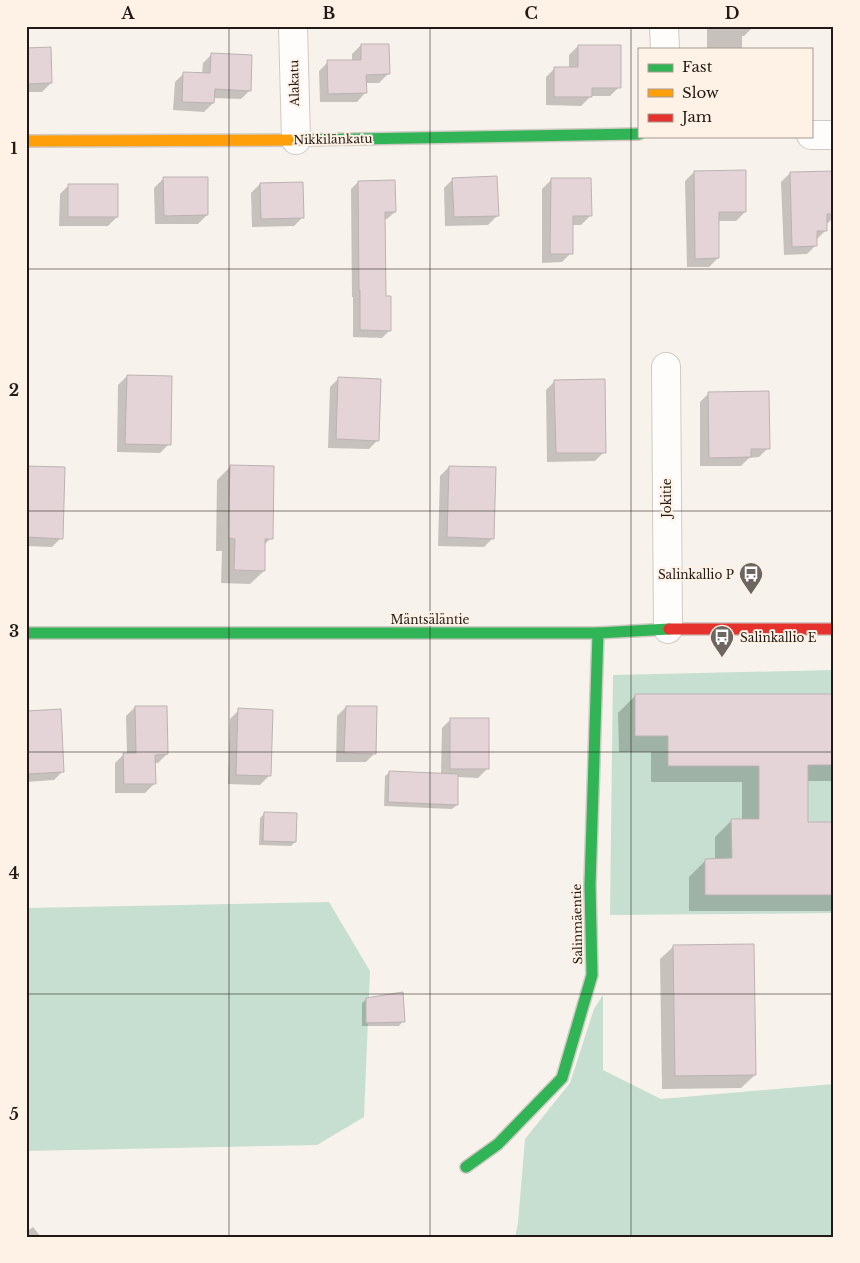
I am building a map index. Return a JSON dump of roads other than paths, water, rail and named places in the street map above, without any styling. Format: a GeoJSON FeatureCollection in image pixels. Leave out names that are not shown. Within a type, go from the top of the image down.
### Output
{"type":"FeatureCollection","features":[{"type":"Feature","properties":{"kind":"street","name":"Alakatu"},"geometry":{"type":"LineString","coordinates":[[293,26],[296,140]]}},
{"type":"Feature","properties":{"kind":"street"},"geometry":{"type":"LineString","coordinates":[[664,26],[665,48]]}},
{"type":"Feature","properties":{"kind":"street","name":"Nikkilänkatu"},"geometry":{"type":"LineString","coordinates":[[26,141],[296,140],[638,134]]}},
{"type":"Feature","properties":{"kind":"street"},"geometry":{"type":"LineString","coordinates":[[812,135],[834,135]]}},
{"type":"Feature","properties":{"kind":"street","name":"Jokitie"},"geometry":{"type":"LineString","coordinates":[[666,367],[668,629]]}},
{"type":"Feature","properties":{"kind":"street","name":"Mäntsäläntie"},"geometry":{"type":"LineString","coordinates":[[26,632],[598,633],[668,629],[834,629]]}},
{"type":"Feature","properties":{"kind":"street","name":"Salinmäentie"},"geometry":{"type":"LineString","coordinates":[[466,1167],[498,1144],[562,1078],[592,975],[590,885],[598,633]]}},
{"type":"Feature","properties":{"kind":"place","name":"Salinkallio P"},"geometry":{"type":"Point","coordinates":[751,595]}},
{"type":"Feature","properties":{"kind":"place","name":"Salinkallio E"},"geometry":{"type":"Point","coordinates":[722,658]}}]}
